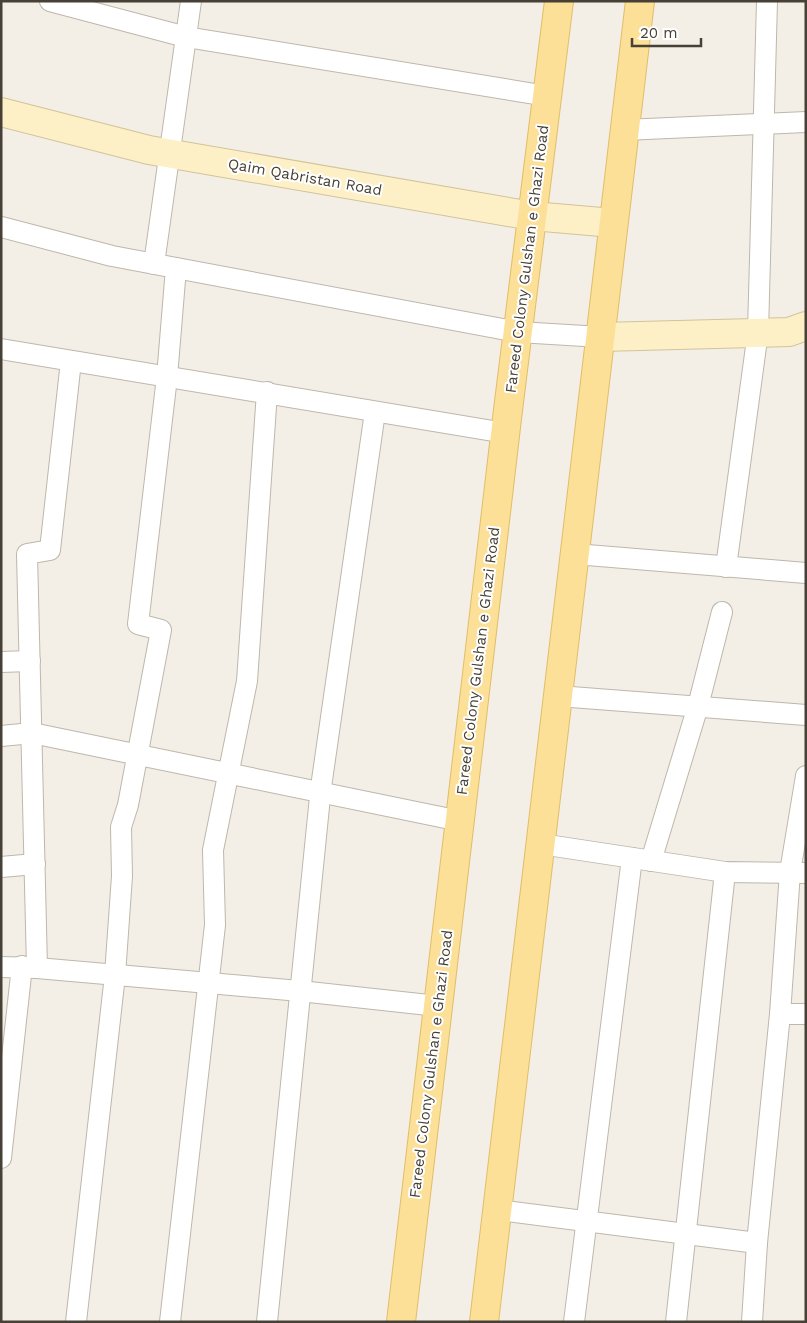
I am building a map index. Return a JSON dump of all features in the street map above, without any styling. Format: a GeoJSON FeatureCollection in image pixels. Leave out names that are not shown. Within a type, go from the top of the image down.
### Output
{"type":"FeatureCollection","features":[{"type":"Feature","properties":{"kind":"main road","name":"Fareed Colony Gulshan e Ghazi Road"},"geometry":{"type":"LineString","coordinates":[[401,1322],[505,433],[559,1]]}},
{"type":"Feature","properties":{"kind":"main road"},"geometry":{"type":"LineString","coordinates":[[484,1322],[640,1]]}},
{"type":"Feature","properties":{"kind":"street"},"geometry":{"type":"LineString","coordinates":[[50,1],[186,37],[547,96]]}},
{"type":"Feature","properties":{"kind":"street"},"geometry":{"type":"LineString","coordinates":[[154,264],[191,1]]}},
{"type":"Feature","properties":{"kind":"street"},"geometry":{"type":"LineString","coordinates":[[726,567],[758,332],[767,1]]}},
{"type":"Feature","properties":{"kind":"street","name":"Qaim Qabristan Road"},"geometry":{"type":"LineString","coordinates":[[1,112],[149,150],[532,216],[613,223]]}},
{"type":"Feature","properties":{"kind":"street"},"geometry":{"type":"LineString","coordinates":[[624,130],[806,122]]}},
{"type":"Feature","properties":{"kind":"street"},"geometry":{"type":"LineString","coordinates":[[1,227],[112,256],[518,332],[601,337],[789,332],[806,326]]}},
{"type":"Feature","properties":{"kind":"street"},"geometry":{"type":"LineString","coordinates":[[76,1322],[115,975],[122,876],[121,827],[128,805],[161,630],[138,624],[167,377],[176,268]]}},
{"type":"Feature","properties":{"kind":"street"},"geometry":{"type":"LineString","coordinates":[[1,349],[505,433]]}},
{"type":"Feature","properties":{"kind":"street"},"geometry":{"type":"LineString","coordinates":[[1,1158],[30,967],[35,864],[27,554],[50,550],[71,360]]}},
{"type":"Feature","properties":{"kind":"street"},"geometry":{"type":"LineString","coordinates":[[170,1322],[215,925],[213,850],[247,681],[267,392]]}},
{"type":"Feature","properties":{"kind":"street"},"geometry":{"type":"LineString","coordinates":[[267,1322],[321,793],[375,412]]}},
{"type":"Feature","properties":{"kind":"street"},"geometry":{"type":"LineString","coordinates":[[575,554],[806,573]]}},
{"type":"Feature","properties":{"kind":"street"},"geometry":{"type":"LineString","coordinates":[[574,1322],[587,1221],[642,859],[698,706],[722,612]]}},
{"type":"Feature","properties":{"kind":"street"},"geometry":{"type":"LineString","coordinates":[[1,662],[30,660]]}},
{"type":"Feature","properties":{"kind":"street"},"geometry":{"type":"LineString","coordinates":[[558,696],[806,715]]}},
{"type":"Feature","properties":{"kind":"street"},"geometry":{"type":"LineString","coordinates":[[1,736],[32,733],[460,821]]}},
{"type":"Feature","properties":{"kind":"street"},"geometry":{"type":"LineString","coordinates":[[752,1322],[756,1243],[780,1014],[798,872],[806,776]]}},
{"type":"Feature","properties":{"kind":"street"},"geometry":{"type":"LineString","coordinates":[[541,844],[725,872],[798,872]]}},
{"type":"Feature","properties":{"kind":"street"},"geometry":{"type":"LineString","coordinates":[[1,867],[35,864]]}},
{"type":"Feature","properties":{"kind":"street"},"geometry":{"type":"LineString","coordinates":[[676,1322],[725,872]]}},
{"type":"Feature","properties":{"kind":"street"},"geometry":{"type":"LineString","coordinates":[[1,967],[30,967],[438,1006]]}},
{"type":"Feature","properties":{"kind":"street"},"geometry":{"type":"LineString","coordinates":[[780,1014],[806,1014]]}},
{"type":"Feature","properties":{"kind":"street"},"geometry":{"type":"LineString","coordinates":[[498,1210],[756,1243]]}}]}
